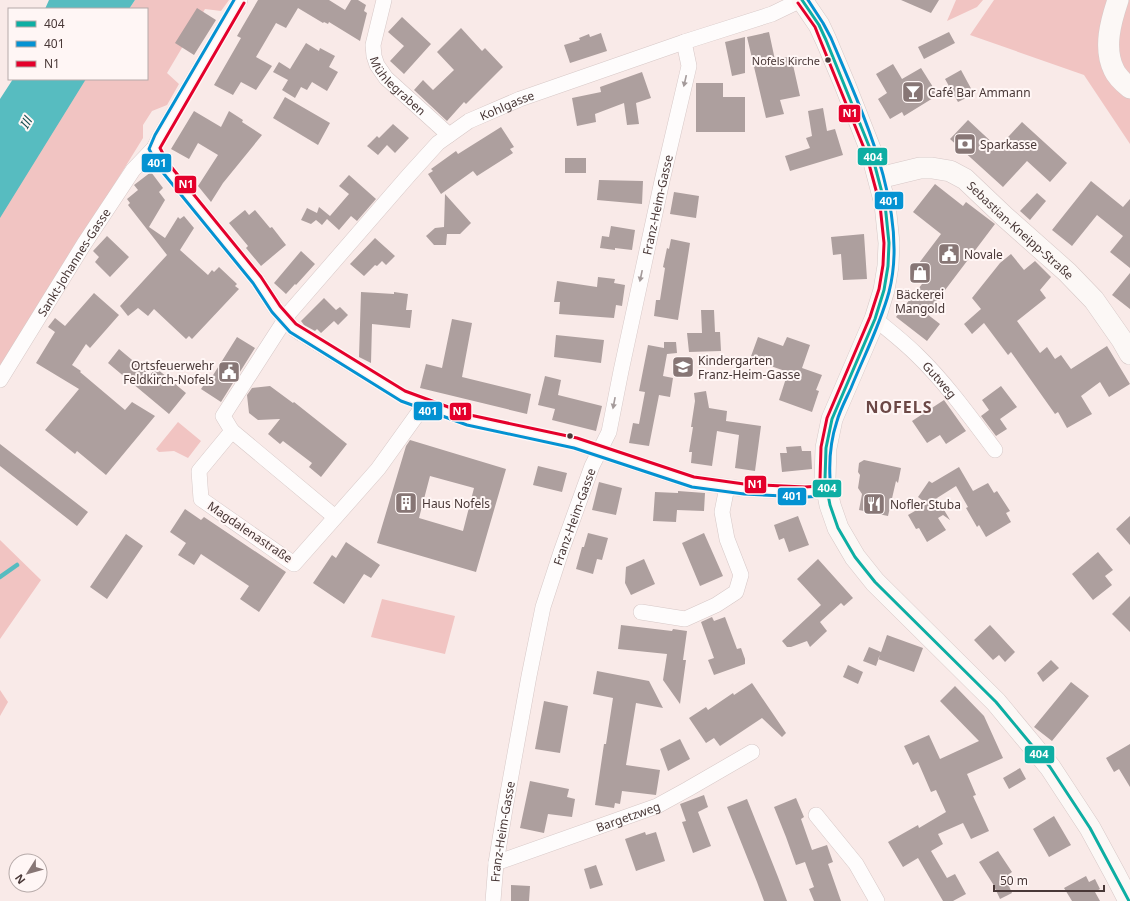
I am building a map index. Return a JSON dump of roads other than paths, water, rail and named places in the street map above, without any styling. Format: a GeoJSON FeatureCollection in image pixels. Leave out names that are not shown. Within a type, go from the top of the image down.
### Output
{"type":"FeatureCollection","features":[{"type":"Feature","properties":{"kind":"main road"},"geometry":{"type":"LineString","coordinates":[[802,0],[819,25],[826,40],[871,151],[885,204],[889,243],[888,266],[884,290],[875,319],[832,419],[826,448],[825,479],[830,505],[838,528],[856,557],[875,582],[996,702],[1050,767],[1072,798],[1090,828],[1116,874],[1129,901]]}},
{"type":"Feature","properties":{"kind":"main road"},"geometry":{"type":"LineString","coordinates":[[1118,0],[1108,42],[1109,56],[1114,70],[1122,81],[1130,88]]}},
{"type":"Feature","properties":{"kind":"main road","name":"Sebastian-Kneipp-Straße"},"geometry":{"type":"LineString","coordinates":[[879,178],[920,168],[932,168],[950,171],[965,179],[1067,272],[1094,300],[1130,354]]}},
{"type":"Feature","properties":{"kind":"street","name":"Sankt-Johannes-Gasse"},"geometry":{"type":"LineString","coordinates":[[0,380],[84,244],[133,170],[154,148],[240,0]]}},
{"type":"Feature","properties":{"kind":"street","name":"Mühlegraben"},"geometry":{"type":"LineString","coordinates":[[384,0],[373,45],[377,65],[386,78],[449,135]]}},
{"type":"Feature","properties":{"kind":"street","name":"Kohlgasse"},"geometry":{"type":"LineString","coordinates":[[285,319],[438,143],[469,122],[520,99],[684,42],[772,14],[802,0]]}},
{"type":"Feature","properties":{"kind":"street","name":"Franz-Heim-Gasse"},"geometry":{"type":"LineString","coordinates":[[492,901],[496,863],[505,809],[543,607],[592,466],[609,432],[620,371],[689,66],[684,42]]}},
{"type":"Feature","properties":{"kind":"street"},"geometry":{"type":"LineString","coordinates":[[154,148],[164,166],[257,280],[276,309],[293,328],[403,396],[469,420],[564,441],[693,482],[744,489],[805,492],[827,491]]}},
{"type":"Feature","properties":{"kind":"street"},"geometry":{"type":"LineString","coordinates":[[285,319],[223,416],[232,431],[335,517]]}},
{"type":"Feature","properties":{"kind":"street","name":"Gutweg"},"geometry":{"type":"LineString","coordinates":[[875,319],[917,355],[941,381],[995,450]]}},
{"type":"Feature","properties":{"kind":"street","name":"Magdalenastraße"},"geometry":{"type":"LineString","coordinates":[[232,431],[199,471],[201,499],[294,564],[378,469],[424,404]]}},
{"type":"Feature","properties":{"kind":"street"},"geometry":{"type":"LineString","coordinates":[[641,612],[685,619],[716,605],[736,592],[741,575],[726,539],[722,512],[727,487]]}},
{"type":"Feature","properties":{"kind":"street","name":"Bargetzweg"},"geometry":{"type":"LineString","coordinates":[[496,863],[657,806],[752,752]]}},
{"type":"Feature","properties":{"kind":"street"},"geometry":{"type":"LineString","coordinates":[[816,815],[856,864],[877,901]]}},
{"type":"Feature","properties":{"kind":"water"},"geometry":{"type":"Polygon","coordinates":[[[49,0],[135,0],[130,8],[45,8],[49,0]]]}},
{"type":"Feature","properties":{"kind":"water","name":"Ill"},"geometry":{"type":"Polygon","coordinates":[[[12,80],[85,80],[0,218],[0,99],[12,80]]]}},
{"type":"Feature","properties":{"kind":"waterway"},"geometry":{"type":"LineString","coordinates":[[0,577],[17,565]]}},
{"type":"Feature","properties":{"kind":"place","name":"Nofels Kirche"},"geometry":{"type":"Point","coordinates":[828,60]}},
{"type":"Feature","properties":{"kind":"place","name":"Café Bar Ammann"},"geometry":{"type":"Point","coordinates":[913,92]}},
{"type":"Feature","properties":{"kind":"place","name":"Sparkasse"},"geometry":{"type":"Point","coordinates":[965,144]}},
{"type":"Feature","properties":{"kind":"place","name":"Novale"},"geometry":{"type":"Point","coordinates":[949,254]}},
{"type":"Feature","properties":{"kind":"place","name":"Bäckerei Mangold"},"geometry":{"type":"Point","coordinates":[920,273]}},
{"type":"Feature","properties":{"kind":"place","name":"Kindergarten Franz-Heim-Gasse"},"geometry":{"type":"Point","coordinates":[683,367]}},
{"type":"Feature","properties":{"kind":"place","name":"Ortsfeuerwehr Feldkirch-Nofels"},"geometry":{"type":"Point","coordinates":[229,372]}},
{"type":"Feature","properties":{"kind":"place","name":"Haus Nofels"},"geometry":{"type":"Point","coordinates":[406,503]}},
{"type":"Feature","properties":{"kind":"place","name":"Nofler Stuba"},"geometry":{"type":"Point","coordinates":[874,504]}},
{"type":"Feature","properties":{"kind":"district","name":"NOFELS"},"geometry":{"type":"Point","coordinates":[899,407]}}]}
